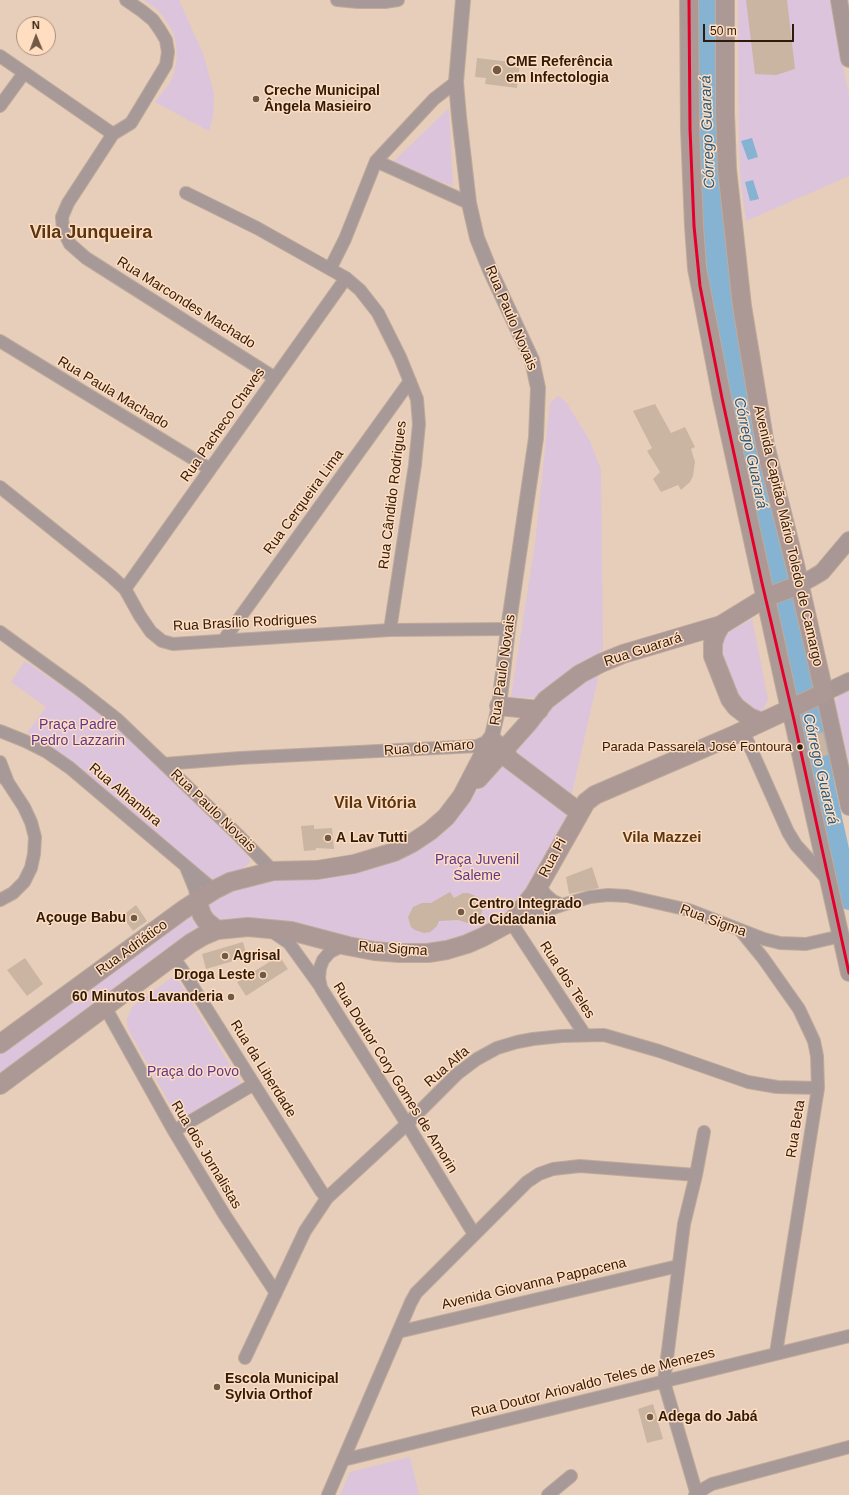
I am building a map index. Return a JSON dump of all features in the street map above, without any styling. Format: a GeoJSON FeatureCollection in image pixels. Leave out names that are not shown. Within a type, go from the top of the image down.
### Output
{"type":"FeatureCollection","features":[{"type":"Feature","properties":{"kind":"main road","name":"Avenida Capitão Mário Toledo de Camargo"},"geometry":{"type":"LineString","coordinates":[[689,0],[690,129],[697,268],[722,398],[782,591],[807,701],[829,882],[849,974]]}},
{"type":"Feature","properties":{"kind":"main road","name":"Avenida Capitão Mário Toledo de Camargo"},"geometry":{"type":"LineString","coordinates":[[725,0],[725,112],[727,162],[742,306],[765,445],[782,591],[807,701],[849,807]]}},
{"type":"Feature","properties":{"kind":"main road"},"geometry":{"type":"LineString","coordinates":[[839,0],[849,59]]}},
{"type":"Feature","properties":{"kind":"main road"},"geometry":{"type":"LineString","coordinates":[[782,591],[822,572],[849,540]]}},
{"type":"Feature","properties":{"kind":"main road","name":"Rua Guarará"},"geometry":{"type":"LineString","coordinates":[[273,871],[336,868],[377,858],[412,844],[446,817],[498,745],[539,710],[546,700],[569,681],[601,663],[623,654],[720,625],[782,591]]}},
{"type":"Feature","properties":{"kind":"main road"},"geometry":{"type":"LineString","coordinates":[[720,625],[713,643],[713,656],[730,699],[736,707],[749,717],[761,722]]}},
{"type":"Feature","properties":{"kind":"main road"},"geometry":{"type":"LineString","coordinates":[[498,745],[512,762],[579,812],[586,802],[595,795],[743,731],[849,681]]}},
{"type":"Feature","properties":{"kind":"main road"},"geometry":{"type":"LineString","coordinates":[[499,706],[539,710]]}},
{"type":"Feature","properties":{"kind":"main road","name":"Rua Pi"},"geometry":{"type":"LineString","coordinates":[[511,922],[534,894],[579,812]]}},
{"type":"Feature","properties":{"kind":"main road","name":"Rua Adriático"},"geometry":{"type":"LineString","coordinates":[[0,1044],[197,900],[230,882],[273,871]]}},
{"type":"Feature","properties":{"kind":"main road"},"geometry":{"type":"LineString","coordinates":[[197,900],[202,915],[217,930]]}},
{"type":"Feature","properties":{"kind":"main road","name":"Rua Sigma"},"geometry":{"type":"LineString","coordinates":[[266,928],[291,931],[348,946],[374,951],[428,953],[447,950],[467,944],[511,922]]}},
{"type":"Feature","properties":{"kind":"main road"},"geometry":{"type":"LineString","coordinates":[[0,1085],[203,936],[217,930],[248,927],[266,928]]}},
{"type":"Feature","properties":{"kind":"street","name":"Rua Marcondes Machado"},"geometry":{"type":"LineString","coordinates":[[126,0],[153,20],[160,30],[166,40],[168,52],[166,65],[130,123],[113,134],[68,203],[62,217],[63,230],[66,239],[86,258],[275,378]]}},
{"type":"Feature","properties":{"kind":"street"},"geometry":{"type":"LineString","coordinates":[[337,0],[358,2],[385,2],[398,0]]}},
{"type":"Feature","properties":{"kind":"street","name":"Rua Paulo Novais"},"geometry":{"type":"LineString","coordinates":[[463,0],[456,82],[458,117],[469,203],[478,238],[490,270],[532,360],[538,388],[536,438],[508,628],[499,706],[498,745]]}},
{"type":"Feature","properties":{"kind":"street"},"geometry":{"type":"LineString","coordinates":[[0,56],[113,134]]}},
{"type":"Feature","properties":{"kind":"street"},"geometry":{"type":"LineString","coordinates":[[0,106],[24,73]]}},
{"type":"Feature","properties":{"kind":"street"},"geometry":{"type":"LineString","coordinates":[[330,269],[345,239],[376,161],[434,99],[456,82]]}},
{"type":"Feature","properties":{"kind":"street"},"geometry":{"type":"LineString","coordinates":[[376,161],[469,203]]}},
{"type":"Feature","properties":{"kind":"street","name":"Rua Cândido Rodrigues"},"geometry":{"type":"LineString","coordinates":[[186,193],[257,228],[346,278],[360,290],[378,313],[400,357],[417,399],[419,424],[415,465],[390,630]]}},
{"type":"Feature","properties":{"kind":"street","name":"Rua Pacheco Chaves"},"geometry":{"type":"LineString","coordinates":[[125,589],[346,278]]}},
{"type":"Feature","properties":{"kind":"street","name":"Rua Paula Machado"},"geometry":{"type":"LineString","coordinates":[[0,341],[210,469]]}},
{"type":"Feature","properties":{"kind":"street","name":"Rua Cerqueira Lima"},"geometry":{"type":"LineString","coordinates":[[223,641],[410,381]]}},
{"type":"Feature","properties":{"kind":"street","name":"Rua Brasílio Rodrigues"},"geometry":{"type":"LineString","coordinates":[[0,487],[125,589],[151,632],[162,641],[173,644],[390,630],[508,628]]}},
{"type":"Feature","properties":{"kind":"street","name":"Rua Paulo Novais"},"geometry":{"type":"LineString","coordinates":[[0,632],[80,690],[118,720],[238,835],[273,871]]}},
{"type":"Feature","properties":{"kind":"street","name":"Rua Alhambra"},"geometry":{"type":"LineString","coordinates":[[0,731],[47,752],[70,768],[214,890]]}},
{"type":"Feature","properties":{"kind":"street"},"geometry":{"type":"LineString","coordinates":[[743,731],[788,832],[796,845],[829,882]]}},
{"type":"Feature","properties":{"kind":"street","name":"Rua do Amaro"},"geometry":{"type":"LineString","coordinates":[[164,764],[240,758],[498,745]]}},
{"type":"Feature","properties":{"kind":"street"},"geometry":{"type":"LineString","coordinates":[[0,762],[4,777],[32,822],[35,837],[31,868],[24,882],[13,893],[0,900]]}},
{"type":"Feature","properties":{"kind":"street","name":"Rua Alhambra"},"geometry":{"type":"LineString","coordinates":[[185,866],[197,900]]}},
{"type":"Feature","properties":{"kind":"street"},"geometry":{"type":"LineString","coordinates":[[539,884],[545,894],[553,901],[562,905]]}},
{"type":"Feature","properties":{"kind":"street","name":"Rua Sigma"},"geometry":{"type":"LineString","coordinates":[[511,922],[590,897],[608,895],[627,896],[689,910],[764,939],[792,944],[806,944],[840,936]]}},
{"type":"Feature","properties":{"kind":"street","name":"Rua dos Teles"},"geometry":{"type":"LineString","coordinates":[[511,922],[585,1035]]}},
{"type":"Feature","properties":{"kind":"street"},"geometry":{"type":"LineString","coordinates":[[266,928],[289,943],[321,988]]}},
{"type":"Feature","properties":{"kind":"street","name":"Rua Beta"},"geometry":{"type":"LineString","coordinates":[[741,930],[799,1009],[814,1041],[817,1056],[818,1088],[776,1353]]}},
{"type":"Feature","properties":{"kind":"street","name":"Rua Doutor Cory Gomes de Amorin"},"geometry":{"type":"LineString","coordinates":[[348,946],[338,948],[330,952],[323,960],[319,973],[321,988],[407,1124],[474,1234]]}},
{"type":"Feature","properties":{"kind":"street","name":"Rua da Liberdade"},"geometry":{"type":"LineString","coordinates":[[173,957],[321,1191],[327,1198]]}},
{"type":"Feature","properties":{"kind":"street","name":"Rua dos Jornalistas"},"geometry":{"type":"LineString","coordinates":[[105,1007],[174,1131],[224,1214],[276,1293]]}},
{"type":"Feature","properties":{"kind":"street","name":"Rua Alfa"},"geometry":{"type":"LineString","coordinates":[[245,1358],[304,1231],[327,1198],[407,1124],[457,1074],[477,1059],[497,1048],[533,1039],[604,1035],[631,1042],[755,1084],[777,1087],[818,1088]]}},
{"type":"Feature","properties":{"kind":"street"},"geometry":{"type":"LineString","coordinates":[[174,1131],[254,1084]]}},
{"type":"Feature","properties":{"kind":"street"},"geometry":{"type":"LineString","coordinates":[[704,1132],[696,1175],[684,1224],[664,1382],[696,1495],[712,1484],[849,1447]]}},
{"type":"Feature","properties":{"kind":"street"},"geometry":{"type":"LineString","coordinates":[[328,1495],[416,1293],[527,1182],[539,1174],[553,1169],[580,1166],[696,1175]]}},
{"type":"Feature","properties":{"kind":"street","name":"Avenida Giovanna Pappacena"},"geometry":{"type":"LineString","coordinates":[[398,1332],[678,1266]]}},
{"type":"Feature","properties":{"kind":"street","name":"Rua Doutor Ariovaldo Teles de Menezes"},"geometry":{"type":"LineString","coordinates":[[343,1460],[849,1336]]}},
{"type":"Feature","properties":{"kind":"street"},"geometry":{"type":"LineString","coordinates":[[548,1495],[571,1476]]}},
{"type":"Feature","properties":{"kind":"green space"},"geometry":{"type":"Polygon","coordinates":[[[144,0],[179,0],[204,56],[214,94],[213,116],[209,131],[155,102],[170,83],[174,73],[177,58],[176,43],[173,32],[164,17],[144,0]]]}},
{"type":"Feature","properties":{"kind":"green space"},"geometry":{"type":"Polygon","coordinates":[[[738,0],[831,0],[849,97],[849,176],[746,221],[741,185],[739,151],[738,0]]]}},
{"type":"Feature","properties":{"kind":"green space"},"geometry":{"type":"Polygon","coordinates":[[[449,108],[453,186],[391,164],[449,108]]]}},
{"type":"Feature","properties":{"kind":"green space"},"geometry":{"type":"Polygon","coordinates":[[[558,396],[566,402],[590,441],[601,470],[603,650],[536,698],[511,697],[535,544],[550,403],[558,396]]]}},
{"type":"Feature","properties":{"kind":"green space"},"geometry":{"type":"Polygon","coordinates":[[[752,619],[768,699],[762,713],[746,711],[715,648],[721,636],[752,619]]]}},
{"type":"Feature","properties":{"kind":"green space","name":"Praça Padre Pedro Lazzarin"},"geometry":{"type":"Polygon","coordinates":[[[25,661],[91,706],[137,743],[248,856],[250,862],[241,871],[213,880],[48,746],[27,733],[46,707],[11,682],[25,661]]]}},
{"type":"Feature","properties":{"kind":"green space"},"geometry":{"type":"Polygon","coordinates":[[[599,674],[571,797],[509,751],[545,712],[581,684],[599,674]]]}},
{"type":"Feature","properties":{"kind":"green space"},"geometry":{"type":"Polygon","coordinates":[[[847,689],[849,694],[849,762],[835,703],[839,694],[847,689]]]}},
{"type":"Feature","properties":{"kind":"green space","name":"Praça Juvenil Saleme"},"geometry":{"type":"Polygon","coordinates":[[[500,762],[569,814],[529,887],[501,916],[478,930],[445,942],[428,945],[399,945],[375,943],[248,919],[221,920],[209,911],[209,899],[214,895],[270,880],[337,875],[469,801],[500,762]]]}},
{"type":"Feature","properties":{"kind":"green space"},"geometry":{"type":"Polygon","coordinates":[[[192,912],[204,929],[0,1078],[0,1052],[192,912]]]}},
{"type":"Feature","properties":{"kind":"green space","name":"Praça do Povo"},"geometry":{"type":"Polygon","coordinates":[[[175,975],[243,1086],[180,1122],[128,1029],[127,1019],[132,1007],[175,975]]]}},
{"type":"Feature","properties":{"kind":"green space"},"geometry":{"type":"Polygon","coordinates":[[[410,1457],[419,1495],[340,1495],[350,1472],[410,1457]]]}},
{"type":"Feature","properties":{"kind":"water"},"geometry":{"type":"Polygon","coordinates":[[[752,138],[758,157],[748,160],[741,141],[752,138]]]}},
{"type":"Feature","properties":{"kind":"water"},"geometry":{"type":"Polygon","coordinates":[[[753,180],[759,199],[750,201],[745,182],[753,180]]]}},
{"type":"Feature","properties":{"kind":"building"},"geometry":{"type":"Polygon","coordinates":[[[746,0],[787,0],[795,69],[776,75],[755,74],[746,0]]]}},
{"type":"Feature","properties":{"kind":"building","name":"CME Referência em Infectologia"},"geometry":{"type":"Polygon","coordinates":[[[477,58],[520,63],[517,88],[485,84],[486,78],[475,77],[477,58]]]}},
{"type":"Feature","properties":{"kind":"building"},"geometry":{"type":"Polygon","coordinates":[[[655,404],[671,433],[685,427],[695,447],[691,449],[695,462],[693,476],[690,482],[681,490],[678,485],[661,492],[653,479],[660,472],[647,451],[652,448],[633,411],[655,404]]]}},
{"type":"Feature","properties":{"kind":"building"},"geometry":{"type":"Polygon","coordinates":[[[823,732],[828,755],[812,759],[807,736],[823,732]]]}},
{"type":"Feature","properties":{"kind":"building"},"geometry":{"type":"Polygon","coordinates":[[[314,825],[314,829],[332,828],[334,849],[316,848],[316,850],[304,851],[301,826],[314,825]]]}},
{"type":"Feature","properties":{"kind":"building"},"geometry":{"type":"Polygon","coordinates":[[[592,867],[599,888],[569,894],[566,877],[592,867]]]}},
{"type":"Feature","properties":{"kind":"building","name":"Centro Integrado de Cidadania"},"geometry":{"type":"Polygon","coordinates":[[[450,892],[454,898],[463,893],[468,893],[478,897],[483,906],[481,916],[477,920],[468,923],[458,920],[439,921],[437,926],[430,932],[424,933],[411,927],[408,917],[413,907],[422,903],[431,903],[450,892]]]}},
{"type":"Feature","properties":{"kind":"building","name":"Açouge Babu"},"geometry":{"type":"Polygon","coordinates":[[[136,905],[147,921],[133,931],[122,916],[136,905]]]}},
{"type":"Feature","properties":{"kind":"building","name":"Agrisal"},"geometry":{"type":"Polygon","coordinates":[[[243,942],[247,957],[206,969],[202,954],[243,942]]]}},
{"type":"Feature","properties":{"kind":"building","name":"Droga Leste"},"geometry":{"type":"Polygon","coordinates":[[[279,956],[288,969],[246,996],[237,982],[279,956]]]}},
{"type":"Feature","properties":{"kind":"building"},"geometry":{"type":"Polygon","coordinates":[[[25,958],[43,984],[27,996],[7,970],[25,958]]]}},
{"type":"Feature","properties":{"kind":"building"},"geometry":{"type":"Polygon","coordinates":[[[653,1404],[663,1439],[647,1443],[638,1409],[653,1404]]]}},
{"type":"Feature","properties":{"kind":"waterway","name":"Córrego Guarará"},"geometry":{"type":"LineString","coordinates":[[706,0],[706,126],[708,179],[719,278],[739,403],[817,747],[824,787],[849,899]]}},
{"type":"Feature","properties":{"kind":"transit line"},"geometry":{"type":"LineString","coordinates":[[689,0],[690,129],[694,226],[700,286],[722,398],[762,583],[794,720],[849,973]]}},
{"type":"Feature","properties":{"kind":"place","name":"CME Referência em Infectologia"},"geometry":{"type":"Point","coordinates":[497,70]}},
{"type":"Feature","properties":{"kind":"place","name":"Creche Municipal Ângela Masieiro"},"geometry":{"type":"Point","coordinates":[256,99]}},
{"type":"Feature","properties":{"kind":"place","name":"Parada Passarela José Fontoura"},"geometry":{"type":"Point","coordinates":[800,747]}},
{"type":"Feature","properties":{"kind":"place","name":"A Lav Tutti"},"geometry":{"type":"Point","coordinates":[328,838]}},
{"type":"Feature","properties":{"kind":"place","name":"Centro Integrado de Cidadania"},"geometry":{"type":"Point","coordinates":[461,912]}},
{"type":"Feature","properties":{"kind":"place","name":"Açouge Babu"},"geometry":{"type":"Point","coordinates":[134,918]}},
{"type":"Feature","properties":{"kind":"place","name":"Agrisal"},"geometry":{"type":"Point","coordinates":[225,956]}},
{"type":"Feature","properties":{"kind":"place","name":"Droga Leste"},"geometry":{"type":"Point","coordinates":[263,975]}},
{"type":"Feature","properties":{"kind":"place","name":"60 Minutos Lavanderia"},"geometry":{"type":"Point","coordinates":[231,997]}},
{"type":"Feature","properties":{"kind":"place","name":"Escola Municipal Sylvia Orthof"},"geometry":{"type":"Point","coordinates":[217,1387]}},
{"type":"Feature","properties":{"kind":"place","name":"Adega do Jabá"},"geometry":{"type":"Point","coordinates":[650,1417]}},
{"type":"Feature","properties":{"kind":"district","name":"Vila Junqueira"},"geometry":{"type":"Point","coordinates":[91,233]}},
{"type":"Feature","properties":{"kind":"district","name":"Vila Vitória"},"geometry":{"type":"Point","coordinates":[375,804]}},
{"type":"Feature","properties":{"kind":"district","name":"Vila Mazzei"},"geometry":{"type":"Point","coordinates":[662,838]}}]}
